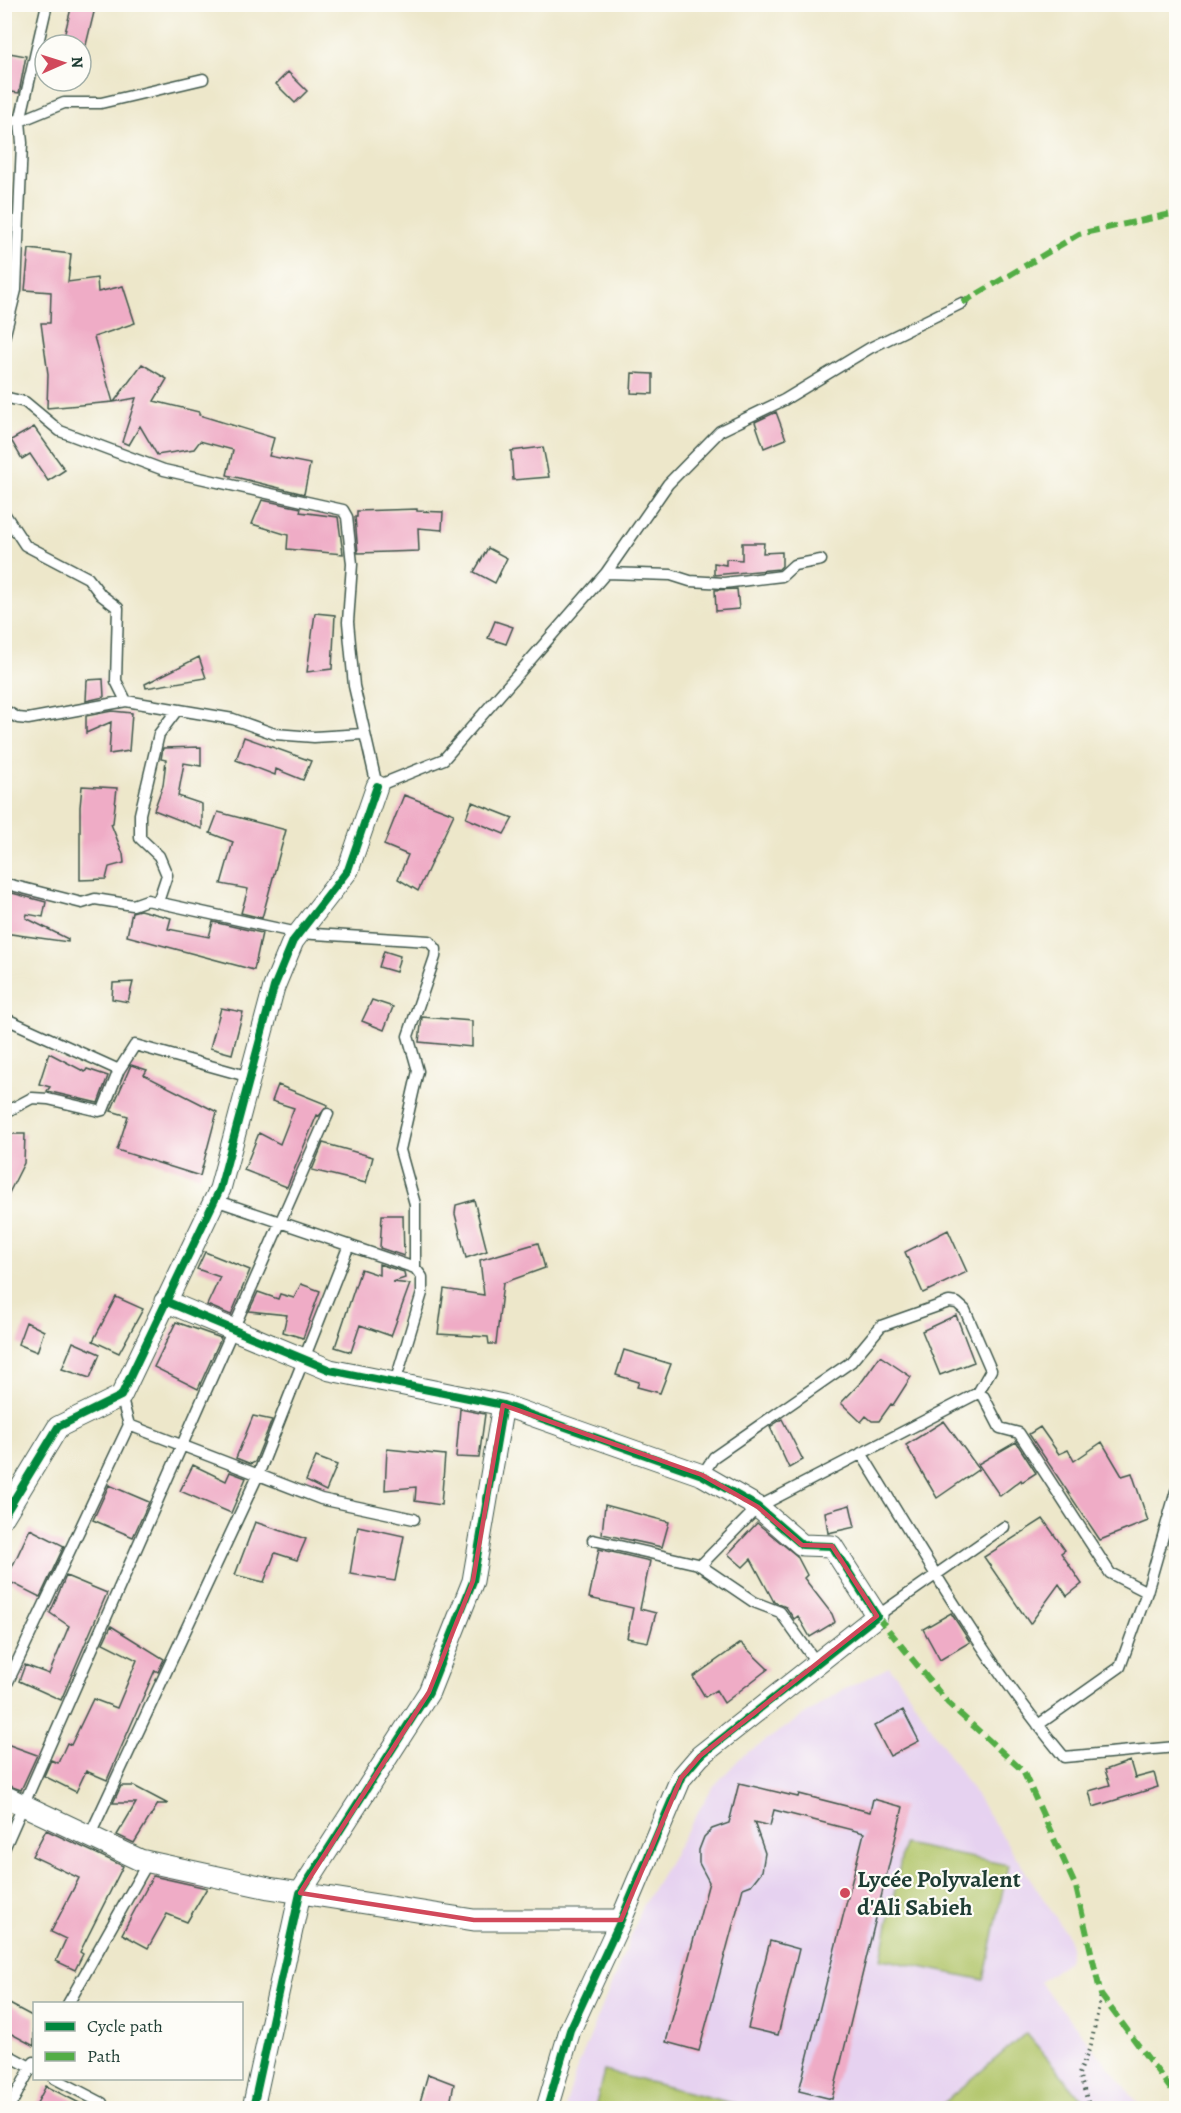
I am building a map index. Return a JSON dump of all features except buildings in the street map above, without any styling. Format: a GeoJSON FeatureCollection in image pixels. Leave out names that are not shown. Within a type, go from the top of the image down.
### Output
{"type":"FeatureCollection","features":[{"type":"Feature","properties":{"kind":"street"},"geometry":{"type":"LineString","coordinates":[[4,1516],[58,1427],[121,1396],[215,1200],[274,987],[298,933],[348,870],[377,786]]}},
{"type":"Feature","properties":{"kind":"street"},"geometry":{"type":"LineString","coordinates":[[165,1301],[330,1370],[503,1406],[702,1475],[758,1508],[802,1545],[832,1546],[877,1616],[700,1756],[681,1778],[621,1920],[570,2030],[547,2109]]}},
{"type":"Feature","properties":{"kind":"street"},"geometry":{"type":"LineString","coordinates":[[253,2109],[300,1893],[429,1692],[472,1581],[503,1406]]}},
{"type":"Feature","properties":{"kind":"street"},"geometry":{"type":"LineString","coordinates":[[14,1800],[148,1862],[300,1893],[474,1920],[621,1920]]}},
{"type":"Feature","properties":{"kind":"lane"},"geometry":{"type":"LineString","coordinates":[[4,338],[22,143],[20,121],[47,4]]}},
{"type":"Feature","properties":{"kind":"lane"},"geometry":{"type":"LineString","coordinates":[[4,119],[20,121],[64,103],[100,103],[203,79]]}},
{"type":"Feature","properties":{"kind":"lane"},"geometry":{"type":"LineString","coordinates":[[4,397],[25,402],[60,431],[165,470],[343,510],[347,517],[352,564],[348,622],[354,686],[363,734],[377,786],[444,759],[606,573],[668,484],[720,431],[784,400],[870,348],[962,303]]}},
{"type":"Feature","properties":{"kind":"lane"},"geometry":{"type":"LineString","coordinates":[[4,513],[25,546],[88,578],[101,595],[118,608],[116,681],[126,701]]}},
{"type":"Feature","properties":{"kind":"lane"},"geometry":{"type":"LineString","coordinates":[[606,573],[671,576],[690,581],[724,583],[782,576],[795,566],[821,560]]}},
{"type":"Feature","properties":{"kind":"lane"},"geometry":{"type":"LineString","coordinates":[[4,710],[18,718],[28,718],[126,701],[233,720],[275,734],[314,737],[363,734]]}},
{"type":"Feature","properties":{"kind":"lane"},"geometry":{"type":"LineString","coordinates":[[158,902],[167,875],[159,856],[140,838],[140,814],[159,734],[177,710]]}},
{"type":"Feature","properties":{"kind":"lane"},"geometry":{"type":"LineString","coordinates":[[4,881],[7,884],[82,903],[95,898],[133,905],[147,900],[298,933],[429,941],[436,949],[435,957],[408,1036],[417,1071],[400,1150],[414,1204],[415,1268]]}},
{"type":"Feature","properties":{"kind":"lane"},"geometry":{"type":"LineString","coordinates":[[4,1018],[119,1070]]}},
{"type":"Feature","properties":{"kind":"lane"},"geometry":{"type":"LineString","coordinates":[[4,1113],[32,1098],[48,1099],[99,1112],[103,1110],[119,1070],[135,1045],[250,1077]]}},
{"type":"Feature","properties":{"kind":"lane"},"geometry":{"type":"LineString","coordinates":[[4,1849],[14,1800],[182,1445],[328,1114]]}},
{"type":"Feature","properties":{"kind":"lane"},"geometry":{"type":"LineString","coordinates":[[215,1200],[415,1268],[422,1277],[422,1293],[395,1383]]}},
{"type":"Feature","properties":{"kind":"lane"},"geometry":{"type":"LineString","coordinates":[[90,1835],[258,1475],[349,1245]]}},
{"type":"Feature","properties":{"kind":"lane"},"geometry":{"type":"LineString","coordinates":[[700,1566],[758,1508],[978,1393],[991,1370],[965,1310],[957,1303],[948,1302],[881,1326],[851,1362],[714,1457],[702,1475]]}},
{"type":"Feature","properties":{"kind":"lane"},"geometry":{"type":"LineString","coordinates":[[978,1393],[984,1397],[1000,1428],[1019,1433],[1110,1573],[1147,1592]]}},
{"type":"Feature","properties":{"kind":"lane"},"geometry":{"type":"LineString","coordinates":[[4,1690],[129,1425],[121,1396]]}},
{"type":"Feature","properties":{"kind":"lane"},"geometry":{"type":"LineString","coordinates":[[129,1425],[321,1499],[414,1519]]}},
{"type":"Feature","properties":{"kind":"lane"},"geometry":{"type":"LineString","coordinates":[[861,1453],[935,1573],[1038,1725],[1064,1757],[1176,1747]]}},
{"type":"Feature","properties":{"kind":"lane"},"geometry":{"type":"LineString","coordinates":[[1038,1725],[1120,1667],[1147,1592],[1176,1491]]}},
{"type":"Feature","properties":{"kind":"lane"},"geometry":{"type":"LineString","coordinates":[[877,1616],[935,1573],[1004,1527]]}},
{"type":"Feature","properties":{"kind":"lane"},"geometry":{"type":"LineString","coordinates":[[593,1540],[700,1566],[754,1602],[780,1612],[816,1662]]}},
{"type":"Feature","properties":{"kind":"lane"},"geometry":{"type":"LineString","coordinates":[[69,2002],[148,1862]]}},
{"type":"Feature","properties":{"kind":"lane"},"geometry":{"type":"LineString","coordinates":[[4,2053],[33,2066]]}},
{"type":"Feature","properties":{"kind":"lane"},"geometry":{"type":"LineString","coordinates":[[9,2109],[33,2068]]}},
{"type":"Feature","properties":{"kind":"lane"},"geometry":{"type":"LineString","coordinates":[[56,2080],[102,2103]]}},
{"type":"Feature","properties":{"kind":"path"},"geometry":{"type":"LineString","coordinates":[[1090,2109],[1079,2074],[1091,2045],[1101,1995]]}},
{"type":"Feature","properties":{"kind":"highlighted area"},"geometry":{"type":"Polygon","coordinates":[[[503,1405],[702,1475],[758,1507],[802,1545],[832,1546],[877,1616],[700,1756],[681,1778],[621,1920],[474,1920],[300,1893],[429,1692],[473,1581],[503,1405]]]}},
{"type":"Feature","properties":{"kind":"shaded area","name":"Lycée Polyvalent d'Ali Sabieh"},"geometry":{"type":"Polygon","coordinates":[[[889,1667],[898,1677],[1066,1933],[1071,1946],[1068,1961],[1040,1982],[1142,2108],[565,2108],[576,2071],[644,1904],[712,1788],[742,1756],[841,1691],[889,1667]]]}},
{"type":"Feature","properties":{"kind":"green space"},"geometry":{"type":"Polygon","coordinates":[[[904,1844],[1008,1865],[984,1980],[881,1959],[904,1844]]]}},
{"type":"Feature","properties":{"kind":"green space"},"geometry":{"type":"Polygon","coordinates":[[[1026,2033],[1088,2106],[1085,2108],[938,2108],[1026,2033]]]}},
{"type":"Feature","properties":{"kind":"green space"},"geometry":{"type":"Polygon","coordinates":[[[604,2071],[752,2108],[595,2108],[604,2071]]]}},
{"type":"Feature","properties":{"kind":"marked path"},"geometry":{"type":"LineString","coordinates":[[962,303],[1079,234],[1176,213]]}},
{"type":"Feature","properties":{"kind":"marked path"},"geometry":{"type":"LineString","coordinates":[[877,1616],[948,1703],[1023,1771],[1076,1887],[1101,1995],[1176,2096]]}},
{"type":"Feature","properties":{"kind":"cycle path"},"geometry":{"type":"LineString","coordinates":[[4,1516],[58,1427],[121,1396],[220,1189],[274,987],[293,941],[348,870],[377,786]]}},
{"type":"Feature","properties":{"kind":"cycle path"},"geometry":{"type":"LineString","coordinates":[[165,1301],[330,1370],[503,1405],[702,1475],[758,1507],[802,1545],[832,1546],[877,1616],[700,1756],[681,1778],[621,1920],[570,2030],[547,2108]]}},
{"type":"Feature","properties":{"kind":"cycle path"},"geometry":{"type":"LineString","coordinates":[[253,2108],[300,1893],[429,1692],[473,1581],[503,1405]]}},
{"type":"Feature","properties":{"kind":"place","name":"Lycée Polyvalent d'Ali Sabieh"},"geometry":{"type":"Point","coordinates":[845,1893]}}]}
